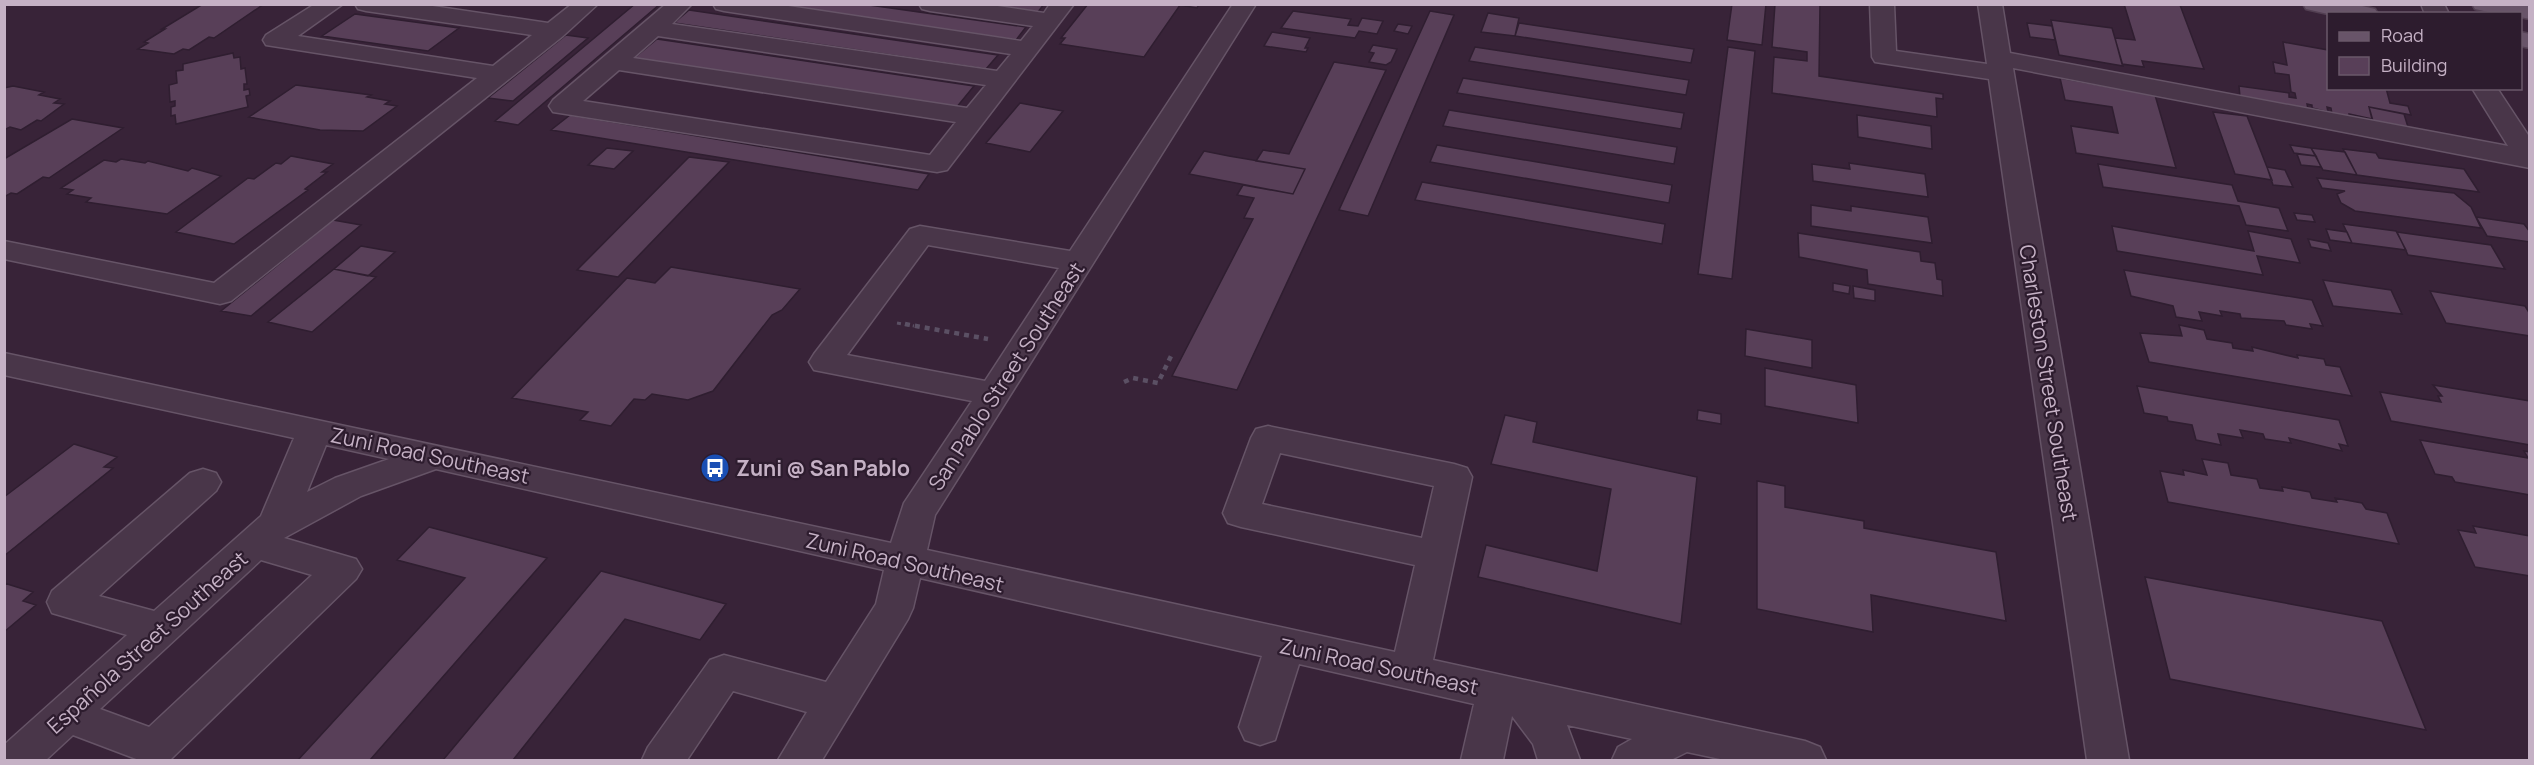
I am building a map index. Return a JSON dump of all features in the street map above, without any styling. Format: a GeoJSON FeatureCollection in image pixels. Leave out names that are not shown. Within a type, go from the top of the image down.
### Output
{"type":"FeatureCollection","features":[{"type":"Feature","properties":{"kind":"main road"},"geometry":{"type":"LineString","coordinates":[[2314,4],[2356,12]]}},
{"type":"Feature","properties":{"kind":"main road"},"geometry":{"type":"LineString","coordinates":[[2483,4],[2529,12]]}},
{"type":"Feature","properties":{"kind":"street"},"geometry":{"type":"LineString","coordinates":[[332,4],[275,40],[499,74]]}},
{"type":"Feature","properties":{"kind":"street"},"geometry":{"type":"LineString","coordinates":[[366,4],[554,31]]}},
{"type":"Feature","properties":{"kind":"street"},"geometry":{"type":"LineString","coordinates":[[4,250],[220,294],[587,4]]}},
{"type":"Feature","properties":{"kind":"street"},"geometry":{"type":"LineString","coordinates":[[681,4],[562,106],[938,164],[1057,13]]}},
{"type":"Feature","properties":{"kind":"street"},"geometry":{"type":"LineString","coordinates":[[723,4],[1028,49]]}},
{"type":"Feature","properties":{"kind":"street"},"geometry":{"type":"LineString","coordinates":[[930,4],[1057,13]]}},
{"type":"Feature","properties":{"kind":"street","name":"San Pablo Street Southeast"},"geometry":{"type":"LineString","coordinates":[[799,760],[894,608],[917,513],[1245,4]]}},
{"type":"Feature","properties":{"kind":"street"},"geometry":{"type":"LineString","coordinates":[[1882,4],[1884,57],[2000,65],[2526,151]]}},
{"type":"Feature","properties":{"kind":"street","name":"Charleston Street Southeast"},"geometry":{"type":"LineString","coordinates":[[1990,4],[2108,760]]}},
{"type":"Feature","properties":{"kind":"street"},"geometry":{"type":"LineString","coordinates":[[652,28],[1004,80]]}},
{"type":"Feature","properties":{"kind":"street"},"geometry":{"type":"LineString","coordinates":[[613,62],[974,117]]}},
{"type":"Feature","properties":{"kind":"street"},"geometry":{"type":"LineString","coordinates":[[2485,90],[2526,151]]}},
{"type":"Feature","properties":{"kind":"street"},"geometry":{"type":"LineString","coordinates":[[994,394],[825,362],[920,235],[1079,262]]}},
{"type":"Feature","properties":{"kind":"street","name":"Zuni Road Southeast"},"geometry":{"type":"LineString","coordinates":[[4,364],[435,456],[1805,760]]}},
{"type":"Feature","properties":{"kind":"street","name":"Española Street Southeast"},"geometry":{"type":"LineString","coordinates":[[265,534],[303,463],[314,430]]}},
{"type":"Feature","properties":{"kind":"street"},"geometry":{"type":"LineString","coordinates":[[1410,673],[1454,477],[1268,438],[1241,513],[1436,555]]}},
{"type":"Feature","properties":{"kind":"street","name":"Española Street Southeast"},"geometry":{"type":"LineString","coordinates":[[17,760],[265,534],[348,487],[435,456]]}},
{"type":"Feature","properties":{"kind":"street"},"geometry":{"type":"LineString","coordinates":[[160,629],[66,602],[203,483]]}},
{"type":"Feature","properties":{"kind":"street"},"geometry":{"type":"LineString","coordinates":[[67,715],[155,748],[343,569],[265,534]]}},
{"type":"Feature","properties":{"kind":"street"},"geometry":{"type":"LineString","coordinates":[[1260,727],[1285,646]]}},
{"type":"Feature","properties":{"kind":"street"},"geometry":{"type":"LineString","coordinates":[[663,760],[724,672],[835,702]]}},
{"type":"Feature","properties":{"kind":"street"},"geometry":{"type":"LineString","coordinates":[[1482,760],[1510,695],[1552,737],[1559,760]]}},
{"type":"Feature","properties":{"kind":"street"},"geometry":{"type":"LineString","coordinates":[[1633,760],[1683,733]]}},
{"type":"Feature","properties":{"kind":"path"},"geometry":{"type":"LineString","coordinates":[[890,322],[992,340]]}},
{"type":"Feature","properties":{"kind":"path"},"geometry":{"type":"LineString","coordinates":[[1124,382],[1133,378],[1158,382],[1173,352]]}},
{"type":"Feature","properties":{"kind":"building"},"geometry":{"type":"Polygon","coordinates":[[[203,4],[264,4],[214,38],[209,37],[189,50],[183,49],[174,54],[138,49],[148,43],[144,42],[165,29],[162,29],[203,4]]]}},
{"type":"Feature","properties":{"kind":"building"},"geometry":{"type":"Polygon","coordinates":[[[635,4],[660,4],[518,125],[495,121],[635,4]]]}},
{"type":"Feature","properties":{"kind":"building"},"geometry":{"type":"Polygon","coordinates":[[[763,4],[862,4],[1026,27],[1016,40],[763,4]]]}},
{"type":"Feature","properties":{"kind":"building"},"geometry":{"type":"Polygon","coordinates":[[[983,4],[1044,4],[1038,12],[983,4]]]}},
{"type":"Feature","properties":{"kind":"building"},"geometry":{"type":"Polygon","coordinates":[[[1088,4],[1199,4],[1197,8],[1180,5],[1144,57],[1060,44],[1065,38],[1061,38],[1088,4]]]}},
{"type":"Feature","properties":{"kind":"building"},"geometry":{"type":"Polygon","coordinates":[[[1732,4],[1766,4],[1762,45],[1727,40],[1732,4]]]}},
{"type":"Feature","properties":{"kind":"building"},"geometry":{"type":"Polygon","coordinates":[[[1775,4],[1820,4],[1819,76],[1943,94],[1943,99],[1936,98],[1937,117],[1772,93],[1774,57],[1807,61],[1807,52],[1772,47],[1775,4]]]}},
{"type":"Feature","properties":{"kind":"building"},"geometry":{"type":"Polygon","coordinates":[[[2124,4],[2180,5],[2204,69],[2142,61],[2144,67],[2122,64],[2115,38],[2135,40],[2124,4]]]}},
{"type":"Feature","properties":{"kind":"building"},"geometry":{"type":"Polygon","coordinates":[[[689,10],[998,55],[986,69],[674,23],[689,10]]]}},
{"type":"Feature","properties":{"kind":"building"},"geometry":{"type":"Polygon","coordinates":[[[1293,11],[1351,19],[1348,25],[1358,26],[1362,18],[1383,21],[1377,34],[1359,31],[1355,38],[1281,28],[1293,11]]]}},
{"type":"Feature","properties":{"kind":"building"},"geometry":{"type":"Polygon","coordinates":[[[1430,11],[1454,15],[1368,216],[1339,210],[1430,11]]]}},
{"type":"Feature","properties":{"kind":"building"},"geometry":{"type":"Polygon","coordinates":[[[1488,13],[1519,18],[1515,36],[1481,32],[1488,13]]]}},
{"type":"Feature","properties":{"kind":"building"},"geometry":{"type":"Polygon","coordinates":[[[355,14],[459,28],[428,51],[322,36],[355,14]]]}},
{"type":"Feature","properties":{"kind":"building"},"geometry":{"type":"Polygon","coordinates":[[[2051,20],[2112,28],[2123,66],[2059,55],[2051,20]]]}},
{"type":"Feature","properties":{"kind":"building"},"geometry":{"type":"Polygon","coordinates":[[[1519,23],[1694,49],[1691,63],[1515,36],[1519,23]]]}},
{"type":"Feature","properties":{"kind":"building"},"geometry":{"type":"Polygon","coordinates":[[[2027,23],[2052,26],[2055,40],[2030,37],[2027,23]]]}},
{"type":"Feature","properties":{"kind":"building"},"geometry":{"type":"Polygon","coordinates":[[[1398,24],[1412,26],[1408,34],[1394,31],[1398,24]]]}},
{"type":"Feature","properties":{"kind":"building"},"geometry":{"type":"Polygon","coordinates":[[[1272,32],[1310,38],[1305,48],[1308,48],[1306,52],[1264,46],[1272,32]]]}},
{"type":"Feature","properties":{"kind":"building"},"geometry":{"type":"Polygon","coordinates":[[[566,35],[588,38],[513,101],[488,98],[566,35]]]}},
{"type":"Feature","properties":{"kind":"building"},"geometry":{"type":"Polygon","coordinates":[[[657,39],[974,86],[956,108],[633,59],[657,39]]]}},
{"type":"Feature","properties":{"kind":"building"},"geometry":{"type":"Polygon","coordinates":[[[2283,42],[2327,50],[2327,90],[2387,90],[2390,103],[2408,106],[2411,115],[2369,107],[2372,119],[2349,114],[2349,117],[2332,114],[2331,108],[2327,107],[2328,112],[2312,108],[2312,105],[2307,104],[2308,110],[2240,97],[2239,86],[2289,93],[2289,97],[2296,98],[2295,93],[2291,92],[2289,75],[2275,73],[2273,62],[2287,65],[2283,42]]]}},
{"type":"Feature","properties":{"kind":"building"},"geometry":{"type":"Polygon","coordinates":[[[1373,45],[1397,49],[1391,62],[1386,65],[1369,62],[1374,53],[1369,52],[1373,45]]]}},
{"type":"Feature","properties":{"kind":"building"},"geometry":{"type":"Polygon","coordinates":[[[1475,47],[1689,80],[1686,95],[1469,61],[1475,47]]]}},
{"type":"Feature","properties":{"kind":"building"},"geometry":{"type":"Polygon","coordinates":[[[1728,47],[1755,51],[1732,279],[1698,274],[1728,47]]]}},
{"type":"Feature","properties":{"kind":"building"},"geometry":{"type":"Polygon","coordinates":[[[233,53],[234,58],[240,57],[241,69],[245,68],[247,84],[244,84],[244,90],[249,89],[250,95],[246,96],[248,107],[176,124],[175,115],[171,116],[171,107],[175,106],[175,101],[170,102],[169,85],[177,83],[176,71],[183,70],[183,64],[233,53]]]}},
{"type":"Feature","properties":{"kind":"building"},"geometry":{"type":"Polygon","coordinates":[[[1334,62],[1386,70],[1237,390],[1172,376],[1253,219],[1244,218],[1254,198],[1237,195],[1243,185],[1293,194],[1305,169],[1256,161],[1263,150],[1289,154],[1334,62]]]}},
{"type":"Feature","properties":{"kind":"building"},"geometry":{"type":"Polygon","coordinates":[[[1463,78],[1684,113],[1681,129],[1457,93],[1463,78]]]}},
{"type":"Feature","properties":{"kind":"building"},"geometry":{"type":"Polygon","coordinates":[[[2060,78],[2155,95],[2176,168],[2076,153],[2071,126],[2118,133],[2112,107],[2065,100],[2060,78]]]}},
{"type":"Feature","properties":{"kind":"building"},"geometry":{"type":"Polygon","coordinates":[[[296,85],[371,95],[367,97],[390,101],[385,104],[397,106],[363,131],[320,130],[249,117],[296,85]]]}},
{"type":"Feature","properties":{"kind":"building"},"geometry":{"type":"Polygon","coordinates":[[[13,86],[44,92],[39,95],[60,99],[54,103],[64,104],[41,121],[37,120],[21,130],[10,127],[4,130],[4,88],[13,86]]]}},
{"type":"Feature","properties":{"kind":"building"},"geometry":{"type":"Polygon","coordinates":[[[1020,103],[1063,111],[1030,152],[986,143],[1020,103]]]}},
{"type":"Feature","properties":{"kind":"building"},"geometry":{"type":"Polygon","coordinates":[[[2369,107],[2404,114],[2408,127],[2373,121],[2369,107]]]}},
{"type":"Feature","properties":{"kind":"building"},"geometry":{"type":"Polygon","coordinates":[[[1449,110],[1677,147],[1674,164],[1443,126],[1449,110]]]}},
{"type":"Feature","properties":{"kind":"building"},"geometry":{"type":"Polygon","coordinates":[[[2213,112],[2247,116],[2272,180],[2235,174],[2213,112]]]}},
{"type":"Feature","properties":{"kind":"building"},"geometry":{"type":"Polygon","coordinates":[[[570,115],[929,174],[918,190],[551,130],[570,115]]]}},
{"type":"Feature","properties":{"kind":"building"},"geometry":{"type":"Polygon","coordinates":[[[1857,115],[1931,126],[1932,149],[1858,137],[1857,115]]]}},
{"type":"Feature","properties":{"kind":"building"},"geometry":{"type":"Polygon","coordinates":[[[72,119],[123,128],[49,178],[43,177],[17,194],[11,193],[4,197],[4,159],[72,119]]]}},
{"type":"Feature","properties":{"kind":"building"},"geometry":{"type":"Polygon","coordinates":[[[1437,145],[1672,185],[1669,203],[1430,162],[1437,145]]]}},
{"type":"Feature","properties":{"kind":"building"},"geometry":{"type":"Polygon","coordinates":[[[2290,145],[2311,148],[2316,156],[2294,153],[2290,145]]]}},
{"type":"Feature","properties":{"kind":"building"},"geometry":{"type":"Polygon","coordinates":[[[607,148],[633,151],[614,169],[588,165],[607,148]]]}},
{"type":"Feature","properties":{"kind":"building"},"geometry":{"type":"Polygon","coordinates":[[[2311,148],[2345,152],[2357,175],[2323,170],[2311,148]]]}},
{"type":"Feature","properties":{"kind":"building"},"geometry":{"type":"Polygon","coordinates":[[[2343,149],[2376,153],[2379,158],[2464,169],[2479,192],[2357,175],[2343,149]]]}},
{"type":"Feature","properties":{"kind":"building"},"geometry":{"type":"Polygon","coordinates":[[[1204,151],[1305,169],[1293,194],[1189,174],[1204,151]]]}},
{"type":"Feature","properties":{"kind":"building"},"geometry":{"type":"Polygon","coordinates":[[[2297,154],[2316,156],[2321,167],[2301,165],[2297,154]]]}},
{"type":"Feature","properties":{"kind":"building"},"geometry":{"type":"Polygon","coordinates":[[[291,156],[333,164],[322,172],[327,172],[305,189],[308,190],[234,244],[176,232],[248,178],[254,179],[276,163],[281,164],[291,156]]]}},
{"type":"Feature","properties":{"kind":"building"},"geometry":{"type":"Polygon","coordinates":[[[689,157],[729,162],[618,277],[577,270],[689,157]]]}},
{"type":"Feature","properties":{"kind":"building"},"geometry":{"type":"Polygon","coordinates":[[[121,159],[145,163],[148,161],[188,171],[192,168],[221,176],[167,214],[86,202],[91,198],[67,194],[73,190],[61,188],[104,160],[116,162],[121,159]]]}},
{"type":"Feature","properties":{"kind":"building"},"geometry":{"type":"Polygon","coordinates":[[[1849,163],[1925,174],[1928,197],[1813,181],[1812,164],[1850,169],[1849,163]]]}},
{"type":"Feature","properties":{"kind":"building"},"geometry":{"type":"Polygon","coordinates":[[[2098,164],[2232,185],[2238,201],[2279,208],[2288,231],[2246,225],[2239,206],[2103,187],[2098,164]]]}},
{"type":"Feature","properties":{"kind":"building"},"geometry":{"type":"Polygon","coordinates":[[[2267,167],[2285,170],[2293,187],[2273,185],[2267,167]]]}},
{"type":"Feature","properties":{"kind":"building"},"geometry":{"type":"Polygon","coordinates":[[[2317,178],[2454,193],[2471,207],[2481,228],[2355,211],[2341,203],[2337,194],[2345,191],[2322,188],[2317,178]]]}},
{"type":"Feature","properties":{"kind":"building"},"geometry":{"type":"Polygon","coordinates":[[[1422,182],[1665,224],[1662,244],[1415,200],[1422,182]]]}},
{"type":"Feature","properties":{"kind":"building"},"geometry":{"type":"Polygon","coordinates":[[[1811,205],[1851,211],[1851,206],[1928,217],[1932,243],[1811,226],[1811,205]]]}},
{"type":"Feature","properties":{"kind":"building"},"geometry":{"type":"Polygon","coordinates":[[[2294,213],[2312,215],[2315,222],[2297,220],[2294,213]]]}},
{"type":"Feature","properties":{"kind":"building"},"geometry":{"type":"Polygon","coordinates":[[[2476,217],[2524,224],[2530,232],[2530,242],[2487,236],[2476,217]]]}},
{"type":"Feature","properties":{"kind":"building"},"geometry":{"type":"Polygon","coordinates":[[[333,220],[361,225],[251,316],[221,311],[333,220]]]}},
{"type":"Feature","properties":{"kind":"building"},"geometry":{"type":"Polygon","coordinates":[[[2343,224],[2396,231],[2406,250],[2352,243],[2343,224]]]}},
{"type":"Feature","properties":{"kind":"building"},"geometry":{"type":"Polygon","coordinates":[[[2112,226],[2254,251],[2248,231],[2291,239],[2300,263],[2257,256],[2263,275],[2117,251],[2112,226]]]}},
{"type":"Feature","properties":{"kind":"building"},"geometry":{"type":"Polygon","coordinates":[[[2326,229],[2347,232],[2352,243],[2330,240],[2326,229]]]}},
{"type":"Feature","properties":{"kind":"building"},"geometry":{"type":"Polygon","coordinates":[[[2397,232],[2491,245],[2505,269],[2408,255],[2397,232]]]}},
{"type":"Feature","properties":{"kind":"building"},"geometry":{"type":"Polygon","coordinates":[[[1798,233],[1920,252],[1921,261],[1935,263],[1937,279],[1942,280],[1943,296],[1868,284],[1867,270],[1799,257],[1798,233]]]}},
{"type":"Feature","properties":{"kind":"building"},"geometry":{"type":"Polygon","coordinates":[[[2308,239],[2328,243],[2331,251],[2311,247],[2308,239]]]}},
{"type":"Feature","properties":{"kind":"building"},"geometry":{"type":"Polygon","coordinates":[[[361,246],[395,252],[368,276],[334,269],[361,246]]]}},
{"type":"Feature","properties":{"kind":"building"},"geometry":{"type":"Polygon","coordinates":[[[671,267],[800,289],[782,310],[772,315],[713,391],[688,400],[652,394],[645,400],[634,399],[611,426],[580,420],[588,412],[512,398],[627,278],[655,283],[671,267]]]}},
{"type":"Feature","properties":{"kind":"building"},"geometry":{"type":"Polygon","coordinates":[[[334,269],[376,277],[312,332],[268,322],[334,269]]]}},
{"type":"Feature","properties":{"kind":"building"},"geometry":{"type":"Polygon","coordinates":[[[2124,270],[2312,300],[2323,326],[2310,324],[2312,329],[2286,325],[2284,321],[2241,318],[2240,314],[2220,311],[2222,316],[2199,312],[2202,321],[2176,317],[2173,306],[2131,296],[2124,270]]]}},
{"type":"Feature","properties":{"kind":"building"},"geometry":{"type":"Polygon","coordinates":[[[2323,280],[2391,290],[2402,314],[2333,306],[2323,280]]]}},
{"type":"Feature","properties":{"kind":"building"},"geometry":{"type":"Polygon","coordinates":[[[1833,283],[1850,286],[1849,294],[1833,291],[1833,283]]]}},
{"type":"Feature","properties":{"kind":"building"},"geometry":{"type":"Polygon","coordinates":[[[1853,286],[1875,290],[1875,301],[1854,298],[1853,286]]]}},
{"type":"Feature","properties":{"kind":"building"},"geometry":{"type":"Polygon","coordinates":[[[2430,291],[2525,306],[2530,314],[2530,336],[2446,323],[2430,291]]]}},
{"type":"Feature","properties":{"kind":"building"},"geometry":{"type":"Polygon","coordinates":[[[2179,325],[2204,330],[2207,339],[2232,343],[2233,348],[2253,351],[2252,347],[2298,358],[2297,355],[2324,359],[2326,365],[2340,367],[2352,396],[2149,362],[2140,333],[2182,336],[2179,325]]]}},
{"type":"Feature","properties":{"kind":"building"},"geometry":{"type":"Polygon","coordinates":[[[1746,329],[1812,340],[1812,368],[1745,356],[1746,329]]]}},
{"type":"Feature","properties":{"kind":"building"},"geometry":{"type":"Polygon","coordinates":[[[1765,368],[1856,385],[1858,423],[1765,406],[1765,368]]]}},
{"type":"Feature","properties":{"kind":"building"},"geometry":{"type":"Polygon","coordinates":[[[2433,385],[2530,401],[2530,445],[2391,421],[2380,392],[2441,402],[2438,396],[2442,396],[2433,385]]]}},
{"type":"Feature","properties":{"kind":"building"},"geometry":{"type":"Polygon","coordinates":[[[2137,386],[2339,420],[2348,446],[2339,444],[2342,451],[2289,438],[2291,443],[2265,439],[2263,434],[2240,430],[2243,438],[2218,434],[2221,445],[2196,440],[2192,425],[2168,421],[2167,417],[2144,413],[2137,386]]]}},
{"type":"Feature","properties":{"kind":"building"},"geometry":{"type":"Polygon","coordinates":[[[1698,410],[1721,414],[1721,424],[1697,420],[1698,410]]]}},
{"type":"Feature","properties":{"kind":"building"},"geometry":{"type":"Polygon","coordinates":[[[1505,415],[1537,422],[1533,442],[1697,477],[1681,624],[1478,577],[1486,545],[1597,571],[1611,489],[1491,464],[1505,415]]]}},
{"type":"Feature","properties":{"kind":"building"},"geometry":{"type":"Polygon","coordinates":[[[2420,440],[2528,458],[2524,451],[2530,452],[2530,495],[2455,482],[2452,477],[2435,474],[2420,440]]]}},
{"type":"Feature","properties":{"kind":"building"},"geometry":{"type":"Polygon","coordinates":[[[74,444],[117,457],[104,467],[113,468],[4,556],[4,497],[74,444]]]}},
{"type":"Feature","properties":{"kind":"building"},"geometry":{"type":"Polygon","coordinates":[[[2202,459],[2228,463],[2231,475],[2257,479],[2260,488],[2283,491],[2282,487],[2310,492],[2312,498],[2337,502],[2335,498],[2362,503],[2366,509],[2387,513],[2399,544],[2168,502],[2160,471],[2184,475],[2183,470],[2207,475],[2202,459]]]}},
{"type":"Feature","properties":{"kind":"building"},"geometry":{"type":"Polygon","coordinates":[[[1757,481],[1785,486],[1785,507],[1864,521],[1864,528],[1996,552],[2006,621],[1871,595],[1873,632],[1757,609],[1757,481]]]}},
{"type":"Feature","properties":{"kind":"building"},"geometry":{"type":"Polygon","coordinates":[[[2473,526],[2530,536],[2530,576],[2475,567],[2458,530],[2476,533],[2473,526]]]}},
{"type":"Feature","properties":{"kind":"building"},"geometry":{"type":"Polygon","coordinates":[[[429,527],[547,558],[370,760],[298,760],[465,578],[397,560],[429,527]]]}},
{"type":"Feature","properties":{"kind":"building"},"geometry":{"type":"Polygon","coordinates":[[[601,571],[726,604],[700,640],[625,619],[513,760],[443,760],[601,571]]]}},
{"type":"Feature","properties":{"kind":"building"},"geometry":{"type":"Polygon","coordinates":[[[2145,577],[2382,621],[2426,730],[2170,679],[2145,577]]]}},
{"type":"Feature","properties":{"kind":"building"},"geometry":{"type":"Polygon","coordinates":[[[4,583],[33,592],[23,601],[36,605],[4,632],[4,583]]]}},
{"type":"Feature","properties":{"kind":"place","name":"Zuni @ San Pablo"},"geometry":{"type":"Point","coordinates":[715,468]}}]}
